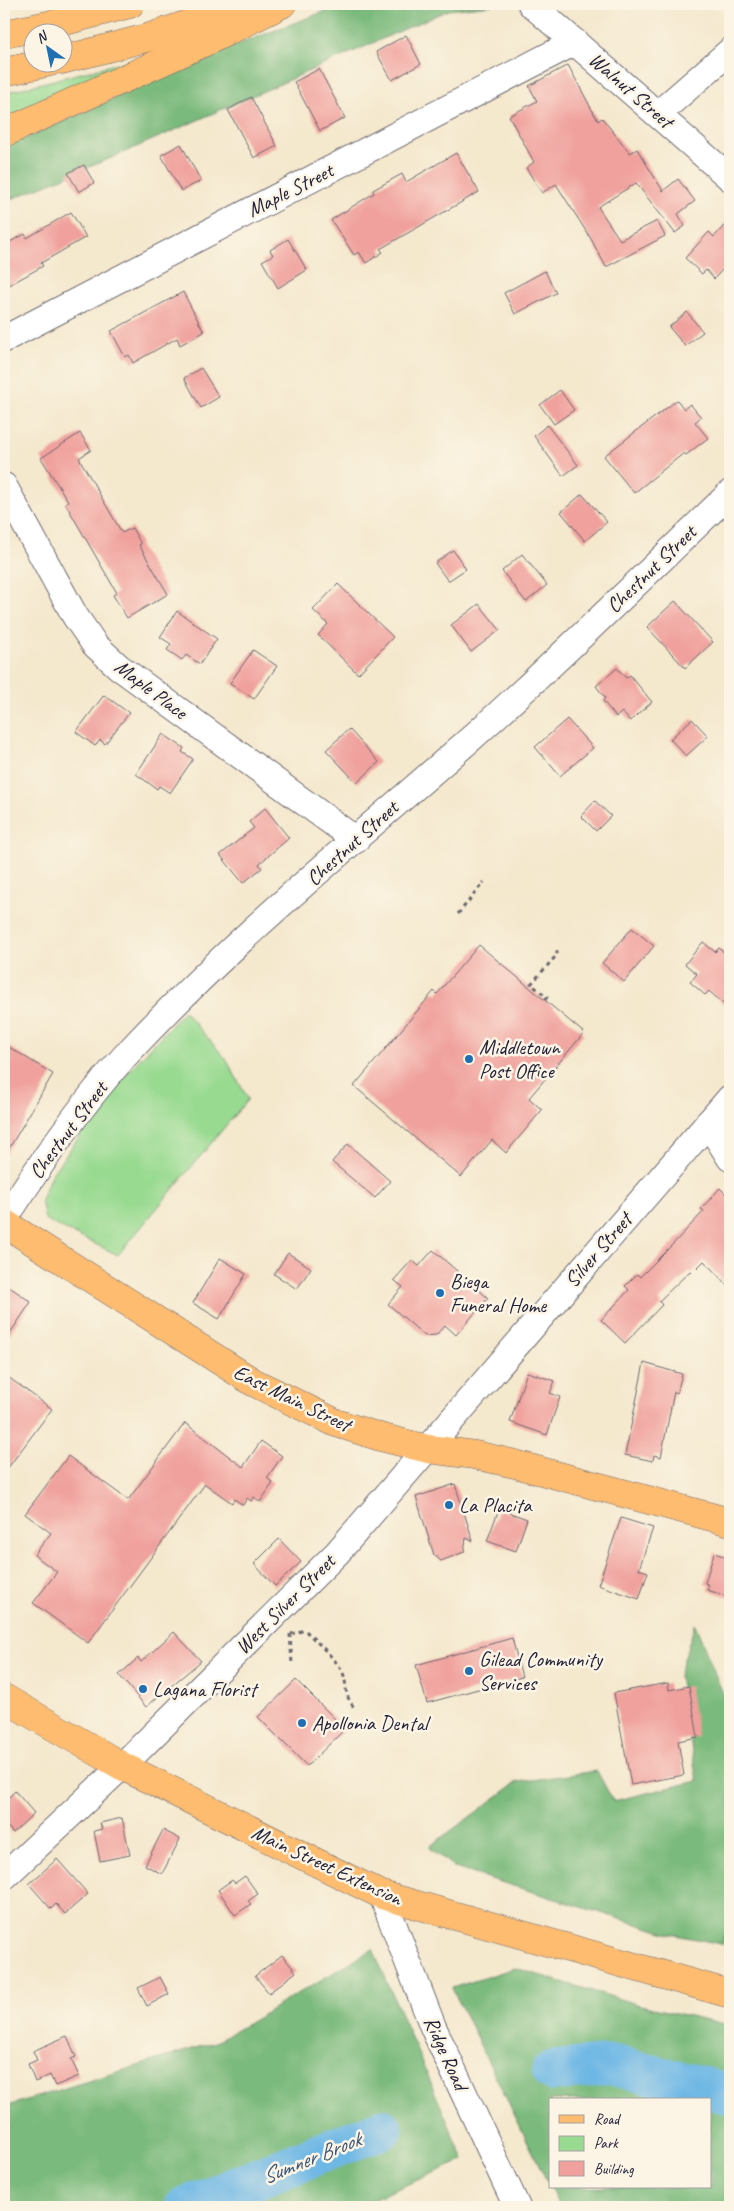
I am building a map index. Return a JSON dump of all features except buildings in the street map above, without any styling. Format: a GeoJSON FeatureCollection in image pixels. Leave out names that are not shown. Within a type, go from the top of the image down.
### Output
{"type":"FeatureCollection","features":[{"type":"Feature","properties":{"kind":"main road"},"geometry":{"type":"LineString","coordinates":[[4,34],[58,23],[130,4]]}},
{"type":"Feature","properties":{"kind":"main road"},"geometry":{"type":"LineString","coordinates":[[72,57],[150,37],[247,4]]}},
{"type":"Feature","properties":{"kind":"main road"},"geometry":{"type":"LineString","coordinates":[[4,133],[212,39],[282,4]]}},
{"type":"Feature","properties":{"kind":"main road"},"geometry":{"type":"LineString","coordinates":[[4,72],[22,68]]}},
{"type":"Feature","properties":{"kind":"main road","name":"East Main Street"},"geometry":{"type":"LineString","coordinates":[[4,1221],[258,1384],[336,1423],[380,1437],[428,1449],[475,1455],[515,1464],[730,1522]]}},
{"type":"Feature","properties":{"kind":"main road","name":"Main Street Extension"},"geometry":{"type":"LineString","coordinates":[[4,1698],[122,1766],[382,1895],[730,1994]]}},
{"type":"Feature","properties":{"kind":"street","name":"Walnut Street"},"geometry":{"type":"LineString","coordinates":[[531,4],[659,113],[730,178]]}},
{"type":"Feature","properties":{"kind":"street","name":"Maple Street"},"geometry":{"type":"LineString","coordinates":[[4,339],[575,42]]}},
{"type":"Feature","properties":{"kind":"street"},"geometry":{"type":"LineString","coordinates":[[659,113],[730,51]]}},
{"type":"Feature","properties":{"kind":"street","name":"Maple Place"},"geometry":{"type":"LineString","coordinates":[[4,486],[75,616],[95,645],[119,668],[356,840]]}},
{"type":"Feature","properties":{"kind":"street","name":"Chestnut Street"},"geometry":{"type":"LineString","coordinates":[[4,1221],[52,1148],[123,1058],[200,979],[485,726],[730,493]]}},
{"type":"Feature","properties":{"kind":"street","name":"Silver Street"},"geometry":{"type":"LineString","coordinates":[[428,1449],[730,1098]]}},
{"type":"Feature","properties":{"kind":"street"},"geometry":{"type":"LineString","coordinates":[[708,1123],[730,1158]]}},
{"type":"Feature","properties":{"kind":"street","name":"West Silver Street"},"geometry":{"type":"LineString","coordinates":[[4,1877],[122,1766],[337,1553],[428,1449]]}},
{"type":"Feature","properties":{"kind":"street","name":"Ridge Road"},"geometry":{"type":"LineString","coordinates":[[382,1895],[433,2028],[517,2207]]}},
{"type":"Feature","properties":{"kind":"path"},"geometry":{"type":"LineString","coordinates":[[458,914],[484,882]]}},
{"type":"Feature","properties":{"kind":"path"},"geometry":{"type":"LineString","coordinates":[[545,1000],[547,997],[531,984],[556,955],[557,947]]}},
{"type":"Feature","properties":{"kind":"path"},"geometry":{"type":"LineString","coordinates":[[284,1628],[291,1635],[292,1664]]}},
{"type":"Feature","properties":{"kind":"path"},"geometry":{"type":"LineString","coordinates":[[291,1635],[306,1630],[340,1668],[344,1676],[345,1695],[355,1709]]}},
{"type":"Feature","properties":{"kind":"green space"},"geometry":{"type":"Polygon","coordinates":[[[344,4],[492,5],[448,10],[116,156],[4,202],[4,148],[207,56],[344,4]]]}},
{"type":"Feature","properties":{"kind":"green space"},"geometry":{"type":"Polygon","coordinates":[[[127,61],[135,63],[4,119],[4,93],[127,61]]]}},
{"type":"Feature","properties":{"kind":"green space"},"geometry":{"type":"Polygon","coordinates":[[[184,1011],[226,1059],[248,1099],[118,1255],[45,1220],[41,1200],[51,1175],[122,1079],[184,1011]]]}},
{"type":"Feature","properties":{"kind":"green space"},"geometry":{"type":"Polygon","coordinates":[[[695,1624],[724,1696],[730,1772],[730,1924],[721,1944],[666,1933],[455,1868],[429,1847],[517,1782],[597,1771],[613,1801],[697,1781],[679,1675],[695,1624]]]}},
{"type":"Feature","properties":{"kind":"green space"},"geometry":{"type":"Polygon","coordinates":[[[730,1924],[730,1946],[721,1944],[730,1924]]]}},
{"type":"Feature","properties":{"kind":"green space"},"geometry":{"type":"Polygon","coordinates":[[[373,1949],[464,2160],[355,2207],[4,2207],[4,2107],[218,2041],[373,1949]]]}},
{"type":"Feature","properties":{"kind":"green space"},"geometry":{"type":"Polygon","coordinates":[[[515,1968],[640,2005],[730,2025],[730,2207],[560,2207],[550,2188],[712,2188],[712,2098],[549,2098],[549,2185],[452,1988],[515,1968]]]}},
{"type":"Feature","properties":{"kind":"waterway","name":"Sumner Brook"},"geometry":{"type":"LineString","coordinates":[[552,2071],[612,2065],[730,2094]]}},
{"type":"Feature","properties":{"kind":"waterway","name":"Sumner Brook"},"geometry":{"type":"LineString","coordinates":[[185,2207],[382,2129]]}},
{"type":"Feature","properties":{"kind":"place","name":"Middletown Post Office"},"geometry":{"type":"Point","coordinates":[469,1059]}},
{"type":"Feature","properties":{"kind":"place","name":"Biega Funeral Home"},"geometry":{"type":"Point","coordinates":[440,1293]}},
{"type":"Feature","properties":{"kind":"place","name":"La Placita"},"geometry":{"type":"Point","coordinates":[449,1505]}},
{"type":"Feature","properties":{"kind":"place","name":"Gilead Community Services"},"geometry":{"type":"Point","coordinates":[469,1671]}},
{"type":"Feature","properties":{"kind":"place","name":"Lagana Florist"},"geometry":{"type":"Point","coordinates":[143,1689]}},
{"type":"Feature","properties":{"kind":"place","name":"Apollonia Dental"},"geometry":{"type":"Point","coordinates":[302,1723]}}]}
